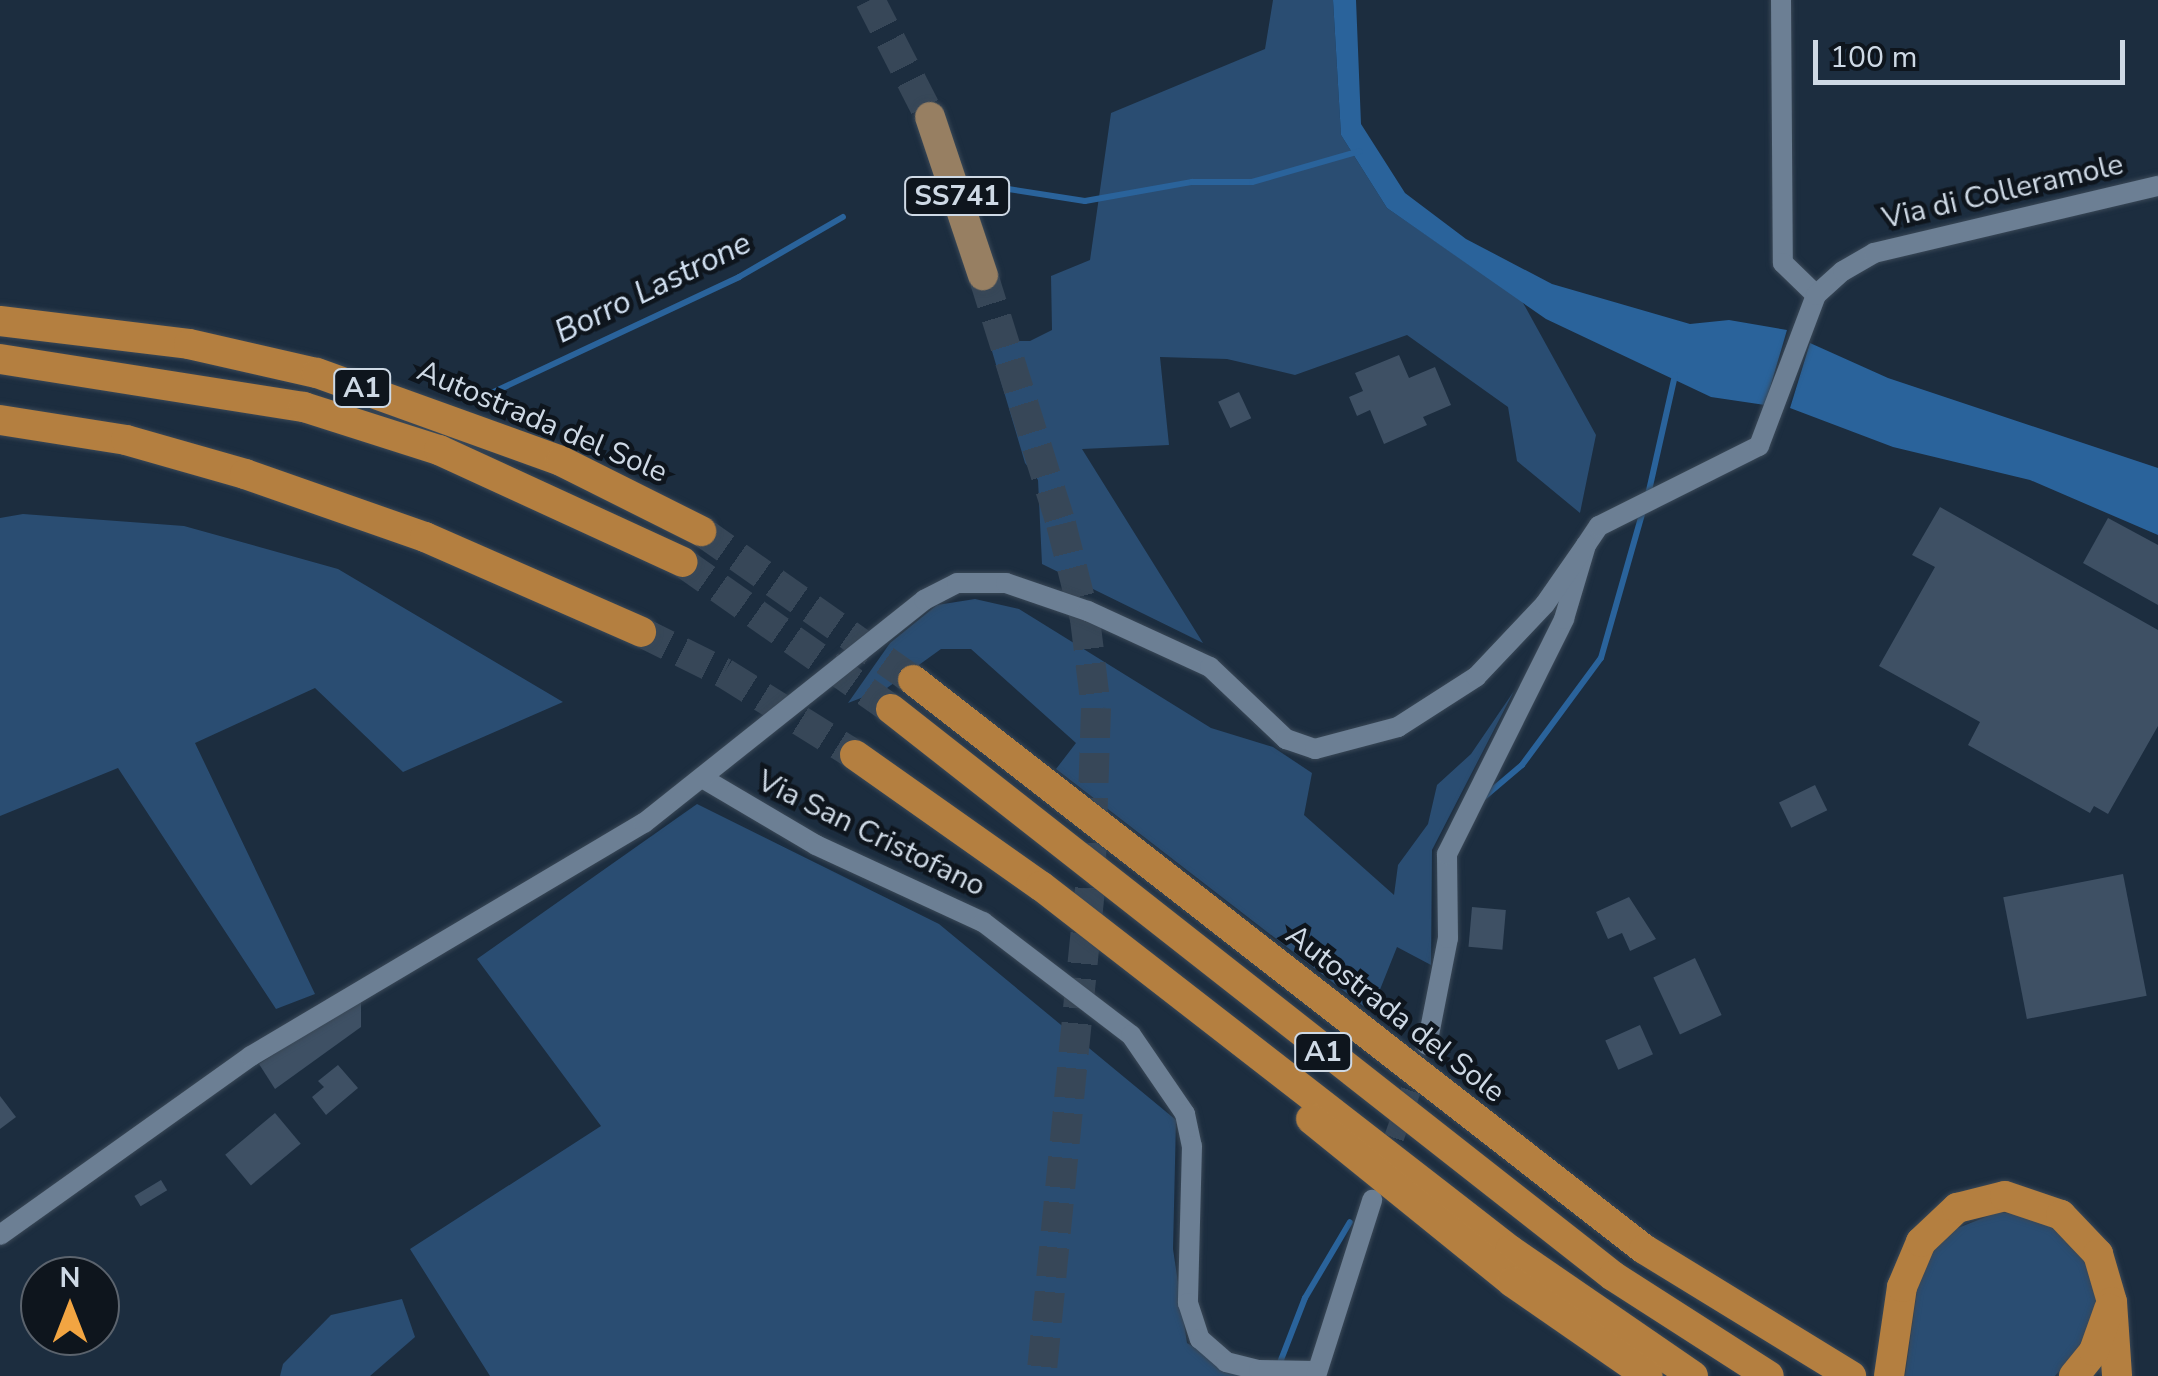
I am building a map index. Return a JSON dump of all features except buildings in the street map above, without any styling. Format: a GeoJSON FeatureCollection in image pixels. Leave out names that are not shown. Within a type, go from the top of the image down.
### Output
{"type":"FeatureCollection","features":[{"type":"Feature","properties":{"kind":"highway","name":"Autostrada del Sole"},"geometry":{"type":"LineString","coordinates":[[0,321],[189,344],[317,373],[562,461],[700,531]]}},
{"type":"Feature","properties":{"kind":"highway","name":"A1"},"geometry":{"type":"LineString","coordinates":[[0,359],[304,407],[439,450],[682,562]]}},
{"type":"Feature","properties":{"kind":"highway"},"geometry":{"type":"LineString","coordinates":[[0,420],[126,440],[245,474],[441,543],[641,632]]}},
{"type":"Feature","properties":{"kind":"highway","name":"Autostrada del Sole"},"geometry":{"type":"LineString","coordinates":[[914,680],[1644,1249],[1873,1375]]}},
{"type":"Feature","properties":{"kind":"highway","name":"A1"},"geometry":{"type":"LineString","coordinates":[[891,709],[1613,1276],[1769,1376]]}},
{"type":"Feature","properties":{"kind":"highway","name":"A1"},"geometry":{"type":"LineString","coordinates":[[856,755],[1214,1020],[1510,1250],[1693,1376]]}},
{"type":"Feature","properties":{"kind":"highway"},"geometry":{"type":"LineString","coordinates":[[1214,1020],[1359,1163],[1648,1376]]}},
{"type":"Feature","properties":{"kind":"highway"},"geometry":{"type":"LineString","coordinates":[[1873,1375],[1913,1254],[1943,1218],[1974,1201],[2021,1198],[2074,1224],[2098,1254],[2112,1302],[2116,1376]]}},
{"type":"Feature","properties":{"kind":"highway"},"geometry":{"type":"LineString","coordinates":[[2074,1376],[2094,1351],[2112,1302]]}},
{"type":"Feature","properties":{"kind":"main road","name":"SS741"},"geometry":{"type":"LineString","coordinates":[[930,118],[984,274]]}},
{"type":"Feature","properties":{"kind":"street"},"geometry":{"type":"LineString","coordinates":[[1781,0],[1783,263],[1816,295]]}},
{"type":"Feature","properties":{"kind":"street","name":"Via di Colleramole"},"geometry":{"type":"LineString","coordinates":[[1586,545],[1599,526],[1759,446],[1777,408],[1799,332],[1816,295],[1874,253],[2158,186]]}},
{"type":"Feature","properties":{"kind":"street"},"geometry":{"type":"LineString","coordinates":[[0,1235],[251,1056],[644,823],[924,600],[958,583],[1006,583],[1088,611],[1210,667],[1286,739],[1315,749],[1398,727],[1476,678],[1544,604],[1586,545]]}},
{"type":"Feature","properties":{"kind":"street"},"geometry":{"type":"LineString","coordinates":[[1428,1045],[1448,938],[1446,854],[1564,619],[1586,545]]}},
{"type":"Feature","properties":{"kind":"street","name":"Via San Cristofano"},"geometry":{"type":"LineString","coordinates":[[704,779],[816,845],[983,922],[1132,1035],[1185,1114],[1192,1146],[1188,1303],[1200,1339],[1226,1362],[1259,1370],[1316,1374]]}},
{"type":"Feature","properties":{"kind":"street"},"geometry":{"type":"LineString","coordinates":[[1316,1374],[1372,1200]]}},
{"type":"Feature","properties":{"kind":"shaded area"},"geometry":{"type":"Polygon","coordinates":[[[1273,0],[1333,0],[1341,135],[1387,208],[1522,301],[1596,435],[1580,513],[1517,461],[1508,407],[1407,335],[1295,375],[1227,359],[1160,357],[1169,445],[1082,449],[1203,643],[1042,564],[1038,480],[1025,463],[989,341],[1030,341],[1052,330],[1051,276],[1090,260],[1111,113],[1265,49],[1273,0]]]}},
{"type":"Feature","properties":{"kind":"shaded area"},"geometry":{"type":"Polygon","coordinates":[[[1333,0],[1356,0],[1361,124],[1405,193],[1466,239],[1552,284],[1690,324],[1729,320],[1787,330],[1765,405],[1711,397],[1546,319],[1387,208],[1341,135],[1333,0]]]}},
{"type":"Feature","properties":{"kind":"shaded area"},"geometry":{"type":"Polygon","coordinates":[[[1810,343],[1888,378],[2158,468],[2158,535],[2030,480],[1893,447],[1790,408],[1810,343]]]}},
{"type":"Feature","properties":{"kind":"shaded area"},"geometry":{"type":"Polygon","coordinates":[[[23,514],[184,526],[338,569],[563,702],[403,772],[315,688],[195,743],[315,994],[276,1009],[118,768],[0,816],[0,518],[23,514]]]}},
{"type":"Feature","properties":{"kind":"shaded area"},"geometry":{"type":"Polygon","coordinates":[[[975,599],[1019,609],[1211,728],[1273,747],[1312,773],[1304,815],[1394,895],[1398,865],[1428,824],[1437,785],[1471,754],[1514,691],[1432,850],[1431,965],[1397,947],[1371,1012],[1056,769],[1076,743],[971,649],[941,649],[887,688],[848,703],[890,643],[937,605],[975,599]]]}},
{"type":"Feature","properties":{"kind":"shaded area"},"geometry":{"type":"Polygon","coordinates":[[[697,804],[939,924],[1176,1120],[1173,1249],[1187,1343],[1242,1376],[490,1376],[410,1249],[601,1126],[477,959],[697,804]]]}},
{"type":"Feature","properties":{"kind":"shaded area"},"geometry":{"type":"Polygon","coordinates":[[[1998,1212],[2044,1218],[2085,1251],[2097,1301],[2091,1335],[2055,1376],[1905,1376],[1921,1263],[1943,1234],[1998,1212]]]}},
{"type":"Feature","properties":{"kind":"shaded area"},"geometry":{"type":"Polygon","coordinates":[[[402,1299],[415,1337],[370,1376],[280,1376],[283,1364],[331,1315],[402,1299]]]}},
{"type":"Feature","properties":{"kind":"waterway","name":"Borro Lastrone"},"geometry":{"type":"LineString","coordinates":[[989,186],[1085,201],[1192,182],[1252,182],[1360,151]]}},
{"type":"Feature","properties":{"kind":"waterway","name":"Borro Lastrone"},"geometry":{"type":"LineString","coordinates":[[483,397],[739,277],[843,217]]}},
{"type":"Feature","properties":{"kind":"waterway"},"geometry":{"type":"LineString","coordinates":[[1648,495],[1675,375]]}},
{"type":"Feature","properties":{"kind":"waterway"},"geometry":{"type":"LineString","coordinates":[[1483,798],[1522,765],[1601,658],[1643,511]]}},
{"type":"Feature","properties":{"kind":"waterway"},"geometry":{"type":"LineString","coordinates":[[1279,1365],[1305,1298],[1350,1222]]}},
{"type":"Feature","properties":{"kind":"tunnel"},"geometry":{"type":"LineString","coordinates":[[870,0],[930,117]]}},
{"type":"Feature","properties":{"kind":"tunnel"},"geometry":{"type":"LineString","coordinates":[[983,275],[1061,524],[1085,619],[1096,708],[1090,889],[1041,1376]]}},
{"type":"Feature","properties":{"kind":"tunnel"},"geometry":{"type":"LineString","coordinates":[[701,531],[913,680]]}},
{"type":"Feature","properties":{"kind":"tunnel"},"geometry":{"type":"LineString","coordinates":[[682,562],[891,709]]}},
{"type":"Feature","properties":{"kind":"tunnel"},"geometry":{"type":"LineString","coordinates":[[641,632],[724,673],[855,755]]}},
{"type":"Feature","properties":{"kind":"tunnel"},"geometry":{"type":"LineString","coordinates":[[1384,1166],[1427,1045]]}}]}
